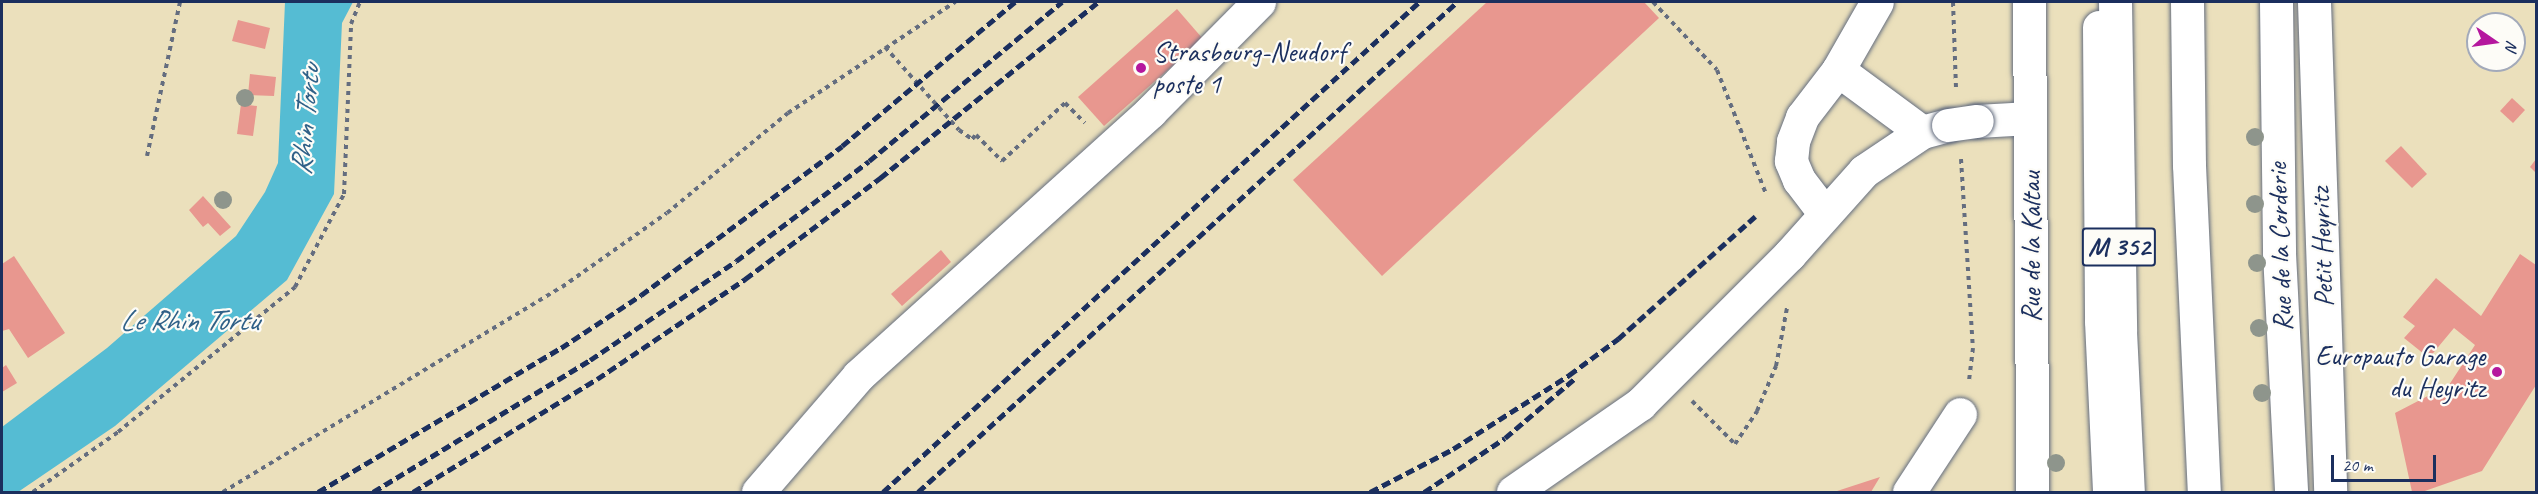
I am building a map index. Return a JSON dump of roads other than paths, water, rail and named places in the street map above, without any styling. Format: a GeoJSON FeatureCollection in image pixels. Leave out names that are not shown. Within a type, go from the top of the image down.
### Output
{"type":"FeatureCollection","features":[{"type":"Feature","properties":{"kind":"main road"},"geometry":{"type":"LineString","coordinates":[[758,492],[858,376],[1150,112],[1259,2]]}},
{"type":"Feature","properties":{"kind":"main road"},"geometry":{"type":"LineString","coordinates":[[1825,214],[1799,180],[1791,161],[1792,141],[1802,117],[1838,70],[1877,2]]}},
{"type":"Feature","properties":{"kind":"main road","name":"Rue de la Kaltau"},"geometry":{"type":"LineString","coordinates":[[2029,2],[2032,492]]}},
{"type":"Feature","properties":{"kind":"main road"},"geometry":{"type":"LineString","coordinates":[[2099,2],[2101,321],[2109,492]]}},
{"type":"Feature","properties":{"kind":"main road","name":"M 352"},"geometry":{"type":"LineString","coordinates":[[2115,2],[2120,331],[2128,492]]}},
{"type":"Feature","properties":{"kind":"main road","name":"Rue de la Corderie"},"geometry":{"type":"LineString","coordinates":[[2276,2],[2279,253],[2291,492]]}},
{"type":"Feature","properties":{"kind":"main road","name":"Petit Heyritz"},"geometry":{"type":"LineString","coordinates":[[2314,2],[2330,492]]}},
{"type":"Feature","properties":{"kind":"main road","name":"M 352"},"geometry":{"type":"LineString","coordinates":[[2187,5],[2204,492]]}},
{"type":"Feature","properties":{"kind":"main road"},"geometry":{"type":"LineString","coordinates":[[1838,70],[1949,126]]}},
{"type":"Feature","properties":{"kind":"main road"},"geometry":{"type":"LineString","coordinates":[[1513,492],[1640,404],[1864,171],[1949,126],[2030,118]]}},
{"type":"Feature","properties":{"kind":"main road"},"geometry":{"type":"LineString","coordinates":[[1909,492],[1959,414]]}},
{"type":"Feature","properties":{"kind":"water","name":"Le Rhin Tortu"},"geometry":{"type":"Polygon","coordinates":[[[285,2],[353,2],[342,23],[334,194],[287,280],[115,426],[18,492],[2,492],[2,427],[107,348],[236,236],[265,192],[278,163],[285,2]]]}},
{"type":"Feature","properties":{"kind":"railway"},"geometry":{"type":"LineString","coordinates":[[318,492],[561,348],[641,295],[842,146],[1015,2]]}},
{"type":"Feature","properties":{"kind":"railway"},"geometry":{"type":"LineString","coordinates":[[373,492],[590,360],[736,261],[869,161],[1062,2]]}},
{"type":"Feature","properties":{"kind":"railway"},"geometry":{"type":"LineString","coordinates":[[413,492],[597,379],[745,279],[880,178],[1098,2]]}},
{"type":"Feature","properties":{"kind":"railway"},"geometry":{"type":"LineString","coordinates":[[883,492],[1419,2]]}},
{"type":"Feature","properties":{"kind":"railway"},"geometry":{"type":"LineString","coordinates":[[918,492],[1457,2]]}},
{"type":"Feature","properties":{"kind":"railway"},"geometry":{"type":"LineString","coordinates":[[1370,492],[1453,449],[1569,375],[1618,339],[1758,214]]}},
{"type":"Feature","properties":{"kind":"railway"},"geometry":{"type":"LineString","coordinates":[[1424,492],[1505,438],[1574,379]]}},
{"type":"Feature","properties":{"kind":"place","name":"Strasbourg-Neudorf poste 1"},"geometry":{"type":"Point","coordinates":[1141,68]}},
{"type":"Feature","properties":{"kind":"place","name":"Europauto Garage du Heyritz"},"geometry":{"type":"Point","coordinates":[2497,372]}},
{"type":"Feature","properties":{"kind":"water label","name":"Rhin Tortu"},"geometry":{"type":"Point","coordinates":[305,120]}}]}
